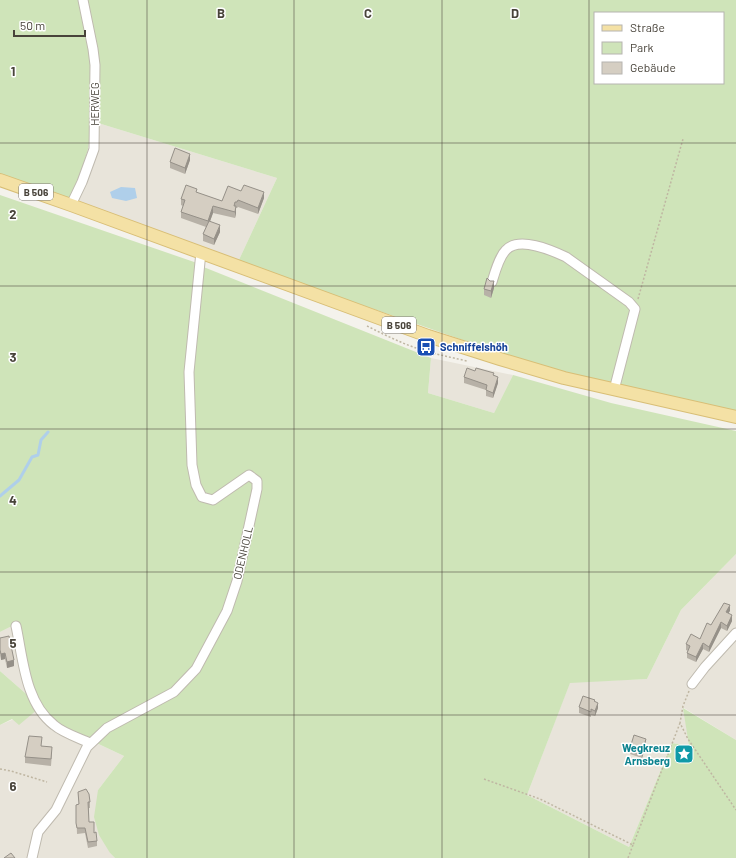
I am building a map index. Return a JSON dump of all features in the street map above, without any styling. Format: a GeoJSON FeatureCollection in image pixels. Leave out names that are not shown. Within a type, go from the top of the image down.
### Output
{"type":"FeatureCollection","features":[{"type":"Feature","properties":{"kind":"main road","name":"B 506"},"geometry":{"type":"LineString","coordinates":[[0,180],[435,338],[500,359],[614,390],[736,417]]}},
{"type":"Feature","properties":{"kind":"street","name":"HERWEG"},"geometry":{"type":"LineString","coordinates":[[72,205],[94,149],[95,65],[83,0]]}},
{"type":"Feature","properties":{"kind":"street"},"geometry":{"type":"LineString","coordinates":[[492,282],[496,268],[505,251],[509,247],[515,244],[538,246],[566,257],[629,302],[635,309],[614,390]]}},
{"type":"Feature","properties":{"kind":"street","name":"ODENHOLL"},"geometry":{"type":"LineString","coordinates":[[32,858],[38,832],[56,810],[86,747],[108,728],[174,692],[196,669],[227,611],[237,580],[258,481],[249,475],[213,500],[202,497],[196,485],[192,465],[189,372],[201,252]]}},
{"type":"Feature","properties":{"kind":"street"},"geometry":{"type":"LineString","coordinates":[[16,626],[27,681],[34,700],[44,715],[54,726],[90,744]]}},
{"type":"Feature","properties":{"kind":"street"},"geometry":{"type":"LineString","coordinates":[[692,684],[705,667],[736,633]]}},
{"type":"Feature","properties":{"kind":"path"},"geometry":{"type":"LineString","coordinates":[[635,309],[683,139]]}},
{"type":"Feature","properties":{"kind":"path"},"geometry":{"type":"LineString","coordinates":[[628,858],[680,723],[683,706],[692,684]]}},
{"type":"Feature","properties":{"kind":"path"},"geometry":{"type":"LineString","coordinates":[[680,723],[688,739],[736,810]]}},
{"type":"Feature","properties":{"kind":"path"},"geometry":{"type":"LineString","coordinates":[[0,769],[11,770],[47,782]]}},
{"type":"Feature","properties":{"kind":"path"},"geometry":{"type":"LineString","coordinates":[[484,779],[540,799],[633,845]]}},
{"type":"Feature","properties":{"kind":"shaded area"},"geometry":{"type":"Polygon","coordinates":[[[98,123],[277,178],[238,262],[77,201],[98,123]]]}},
{"type":"Feature","properties":{"kind":"shaded area"},"geometry":{"type":"Polygon","coordinates":[[[431,358],[513,375],[494,413],[428,393],[431,358]]]}},
{"type":"Feature","properties":{"kind":"shaded area"},"geometry":{"type":"Polygon","coordinates":[[[736,554],[736,740],[684,708],[689,746],[672,743],[629,847],[527,795],[570,682],[647,679],[681,610],[736,554]]]}},
{"type":"Feature","properties":{"kind":"shaded area"},"geometry":{"type":"Polygon","coordinates":[[[14,625],[32,699],[0,671],[0,632],[14,625]]]}},
{"type":"Feature","properties":{"kind":"shaded area"},"geometry":{"type":"Polygon","coordinates":[[[38,709],[87,744],[29,858],[0,858],[0,725],[38,709]]]}},
{"type":"Feature","properties":{"kind":"shaded area"},"geometry":{"type":"Polygon","coordinates":[[[94,742],[124,756],[98,790],[110,853],[115,858],[34,858],[40,832],[94,742]]]}},
{"type":"Feature","properties":{"kind":"green space"},"geometry":{"type":"Polygon","coordinates":[[[0,0],[80,0],[92,64],[92,122],[88,149],[73,199],[0,175],[0,0]]]}},
{"type":"Feature","properties":{"kind":"green space"},"geometry":{"type":"Polygon","coordinates":[[[87,0],[736,0],[736,412],[610,386],[506,355],[238,262],[277,178],[98,123],[87,0]]]}},
{"type":"Feature","properties":{"kind":"green space"},"geometry":{"type":"Polygon","coordinates":[[[0,195],[197,263],[191,372],[201,266],[431,358],[428,393],[494,413],[513,375],[611,403],[736,431],[736,554],[681,610],[647,679],[570,683],[527,795],[629,847],[672,743],[689,746],[683,708],[736,740],[736,858],[115,858],[110,853],[99,835],[94,817],[98,790],[124,756],[56,724],[36,699],[14,625],[0,632],[0,195]]]}},
{"type":"Feature","properties":{"kind":"green space"},"geometry":{"type":"Polygon","coordinates":[[[0,671],[32,699],[38,709],[19,725],[12,719],[0,725],[0,671]]]}},
{"type":"Feature","properties":{"kind":"water"},"geometry":{"type":"Polygon","coordinates":[[[121,187],[135,188],[137,198],[126,201],[112,198],[110,192],[121,187]]]}},
{"type":"Feature","properties":{"kind":"building"},"geometry":{"type":"Polygon","coordinates":[[[175,148],[190,154],[185,168],[170,162],[175,148]]]}},
{"type":"Feature","properties":{"kind":"building"},"geometry":{"type":"Polygon","coordinates":[[[186,185],[197,189],[196,192],[222,201],[228,186],[241,191],[244,185],[264,192],[258,208],[238,200],[235,202],[234,206],[236,206],[235,212],[213,206],[208,221],[181,212],[185,200],[181,199],[186,185]]]}},
{"type":"Feature","properties":{"kind":"building"},"geometry":{"type":"Polygon","coordinates":[[[209,221],[220,225],[214,239],[203,234],[209,221]]]}},
{"type":"Feature","properties":{"kind":"building"},"geometry":{"type":"Polygon","coordinates":[[[487,278],[490,281],[494,281],[491,291],[484,289],[487,278]]]}},
{"type":"Feature","properties":{"kind":"building"},"geometry":{"type":"Polygon","coordinates":[[[467,368],[475,371],[476,368],[494,373],[493,375],[498,377],[493,393],[486,390],[487,385],[464,377],[467,368]]]}},
{"type":"Feature","properties":{"kind":"building"},"geometry":{"type":"Polygon","coordinates":[[[724,603],[730,605],[726,612],[732,615],[727,626],[721,622],[709,647],[703,643],[696,657],[687,653],[690,646],[686,644],[691,634],[700,639],[707,623],[711,625],[724,603]]]}},
{"type":"Feature","properties":{"kind":"building"},"geometry":{"type":"Polygon","coordinates":[[[9,636],[14,660],[7,662],[5,653],[1,654],[0,638],[9,636]]]}},
{"type":"Feature","properties":{"kind":"building"},"geometry":{"type":"Polygon","coordinates":[[[583,696],[595,700],[594,701],[598,703],[595,711],[591,709],[591,712],[579,707],[583,696]]]}},
{"type":"Feature","properties":{"kind":"building"},"geometry":{"type":"Polygon","coordinates":[[[634,735],[646,739],[642,752],[630,748],[634,735]]]}},
{"type":"Feature","properties":{"kind":"building"},"geometry":{"type":"Polygon","coordinates":[[[29,736],[42,737],[41,746],[52,747],[51,759],[25,757],[29,736]]]}},
{"type":"Feature","properties":{"kind":"building"},"geometry":{"type":"Polygon","coordinates":[[[86,789],[89,794],[90,802],[88,802],[89,822],[94,822],[94,833],[96,832],[97,841],[88,842],[85,828],[77,828],[76,805],[79,804],[78,792],[86,789]]]}},
{"type":"Feature","properties":{"kind":"building"},"geometry":{"type":"Polygon","coordinates":[[[11,853],[15,858],[4,858],[11,853]]]}},
{"type":"Feature","properties":{"kind":"waterway"},"geometry":{"type":"LineString","coordinates":[[0,496],[19,480],[32,457],[38,455],[41,440],[48,432]]}},
{"type":"Feature","properties":{"kind":"place","name":"Schniffelshöh"},"geometry":{"type":"Point","coordinates":[426,347]}},
{"type":"Feature","properties":{"kind":"place","name":"Wegkreuz Arnsberg"},"geometry":{"type":"Point","coordinates":[684,754]}}]}
